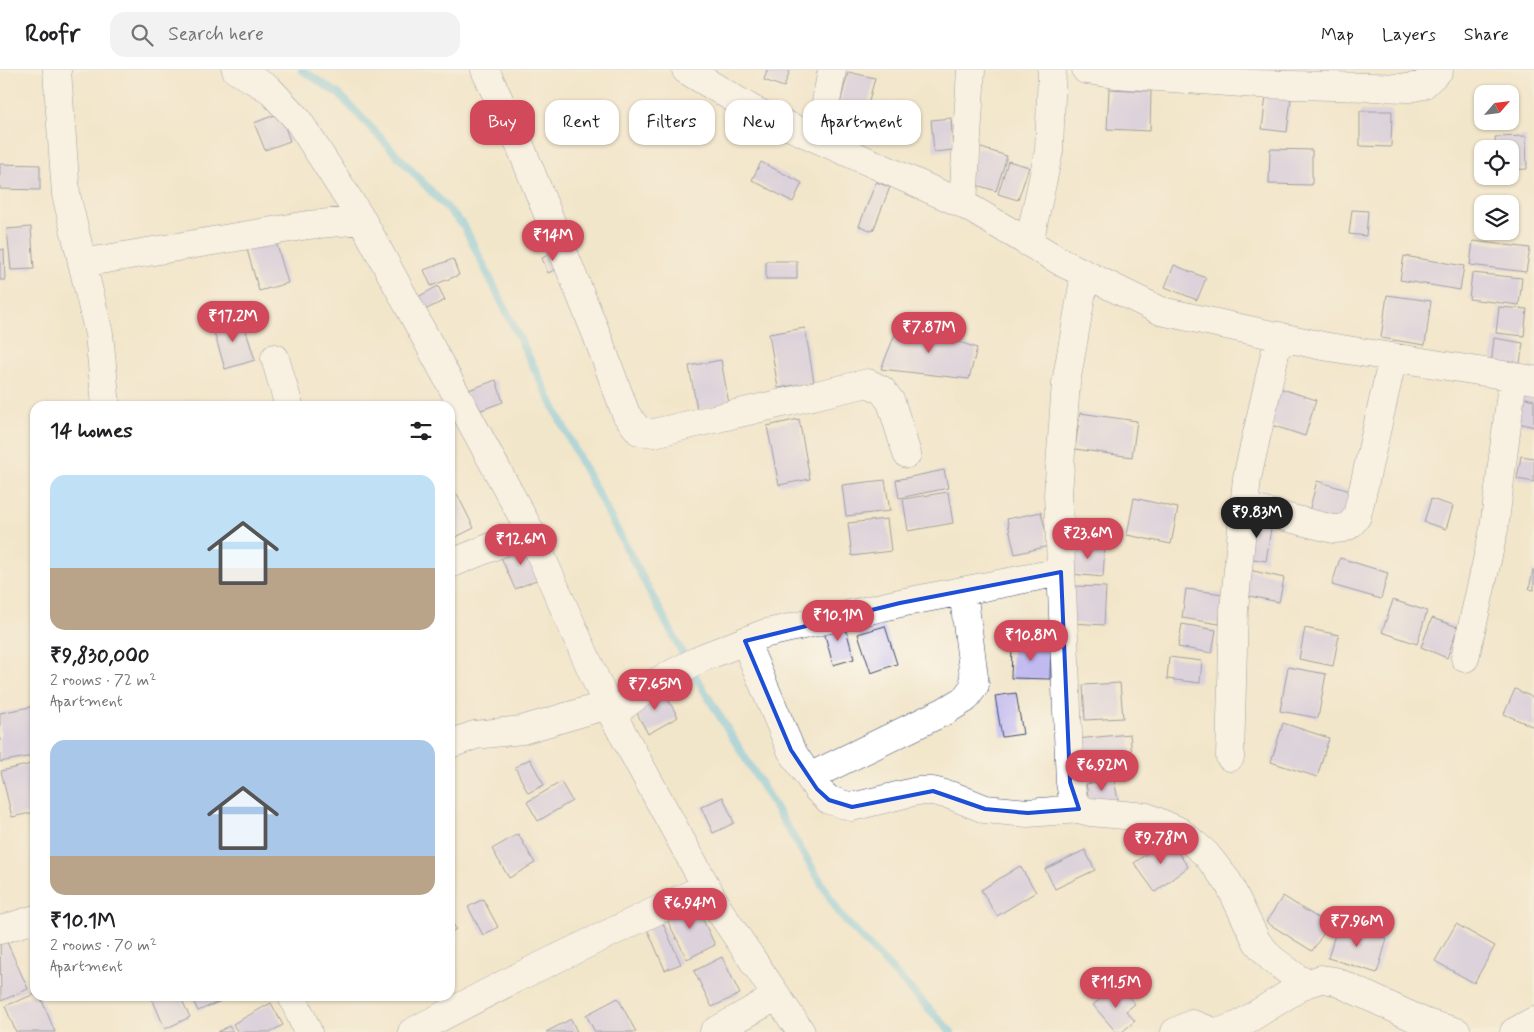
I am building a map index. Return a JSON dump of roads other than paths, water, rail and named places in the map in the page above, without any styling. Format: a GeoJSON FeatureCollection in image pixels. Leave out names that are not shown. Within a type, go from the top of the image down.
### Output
{"type":"FeatureCollection","features":[{"type":"Feature","properties":{"kind":"street"},"geometry":{"type":"LineString","coordinates":[[57,70],[66,194],[99,334],[106,401]]}},
{"type":"Feature","properties":{"kind":"street"},"geometry":{"type":"LineString","coordinates":[[236,70],[269,89],[298,120],[362,220],[530,531],[609,709],[706,887],[801,1032]]}},
{"type":"Feature","properties":{"kind":"street"},"geometry":{"type":"LineString","coordinates":[[485,70],[517,138],[626,414],[640,430],[654,433],[868,383],[882,390],[891,402],[907,454]]}},
{"type":"Feature","properties":{"kind":"street"},"geometry":{"type":"LineString","coordinates":[[686,70],[754,110],[803,132]]}},
{"type":"Feature","properties":{"kind":"street"},"geometry":{"type":"LineString","coordinates":[[826,100],[832,70]]}},
{"type":"Feature","properties":{"kind":"street"},"geometry":{"type":"LineString","coordinates":[[964,204],[971,70]]}},
{"type":"Feature","properties":{"kind":"street"},"geometry":{"type":"LineString","coordinates":[[1029,242],[1049,151],[1052,70]]}},
{"type":"Feature","properties":{"kind":"street"},"geometry":{"type":"LineString","coordinates":[[1086,70],[1232,76],[1409,88],[1423,84],[1439,70]]}},
{"type":"Feature","properties":{"kind":"street"},"geometry":{"type":"LineString","coordinates":[[832,145],[964,204],[1065,264],[1161,311],[1323,346],[1523,378],[1494,529],[1465,658]]}},
{"type":"Feature","properties":{"kind":"street"},"geometry":{"type":"LineString","coordinates":[[82,263],[308,225],[362,220]]}},
{"type":"Feature","properties":{"kind":"street"},"geometry":{"type":"LineString","coordinates":[[1079,809],[1073,799],[1070,782],[1058,494],[1066,383],[1085,274]]}},
{"type":"Feature","properties":{"kind":"street"},"geometry":{"type":"LineString","coordinates":[[1230,757],[1234,610],[1244,507],[1248,478],[1279,336]]}},
{"type":"Feature","properties":{"kind":"street"},"geometry":{"type":"LineString","coordinates":[[1244,507],[1333,530],[1344,529],[1352,523],[1357,516],[1393,357]]}},
{"type":"Feature","properties":{"kind":"street"},"geometry":{"type":"LineString","coordinates":[[275,358],[288,401]]}},
{"type":"Feature","properties":{"kind":"street"},"geometry":{"type":"LineString","coordinates":[[455,562],[530,531]]}},
{"type":"Feature","properties":{"kind":"street"},"geometry":{"type":"LineString","coordinates":[[455,742],[475,735],[522,730],[609,709],[704,657],[763,634],[900,603],[1061,572]]}},
{"type":"Feature","properties":{"kind":"street"},"geometry":{"type":"LineString","coordinates":[[809,778],[945,711],[966,698],[974,684],[963,591]]}},
{"type":"Feature","properties":{"kind":"street"},"geometry":{"type":"LineString","coordinates":[[745,641],[791,750],[817,790],[829,800],[852,807],[917,791],[933,791],[953,796],[985,809],[1028,813],[1079,809],[1090,812],[1146,817],[1180,831],[1206,854],[1228,882],[1257,942],[1272,959],[1305,984]]}},
{"type":"Feature","properties":{"kind":"street"},"geometry":{"type":"LineString","coordinates":[[412,1032],[520,976],[706,887]]}},
{"type":"Feature","properties":{"kind":"street"},"geometry":{"type":"LineString","coordinates":[[0,930],[30,921]]}},
{"type":"Feature","properties":{"kind":"street"},"geometry":{"type":"LineString","coordinates":[[1220,1032],[1240,1025],[1305,984],[1321,980],[1334,981],[1445,1030]]}},
{"type":"Feature","properties":{"kind":"street"},"geometry":{"type":"LineString","coordinates":[[714,1032],[777,996]]}},
{"type":"Feature","properties":{"kind":"street"},"geometry":{"type":"LineString","coordinates":[[294,1001],[308,1032]]}},
{"type":"Feature","properties":{"kind":"street"},"geometry":{"type":"LineString","coordinates":[[1514,1032],[1534,1021]]}},
{"type":"Feature","properties":{"kind":"street"},"geometry":{"type":"LineString","coordinates":[[1175,1032],[1192,1024],[1214,1032]]}},
{"type":"Feature","properties":{"kind":"waterway"},"geometry":{"type":"LineString","coordinates":[[302,70],[340,95],[464,226],[580,460],[691,669],[842,917],[951,1032]]}}]}
